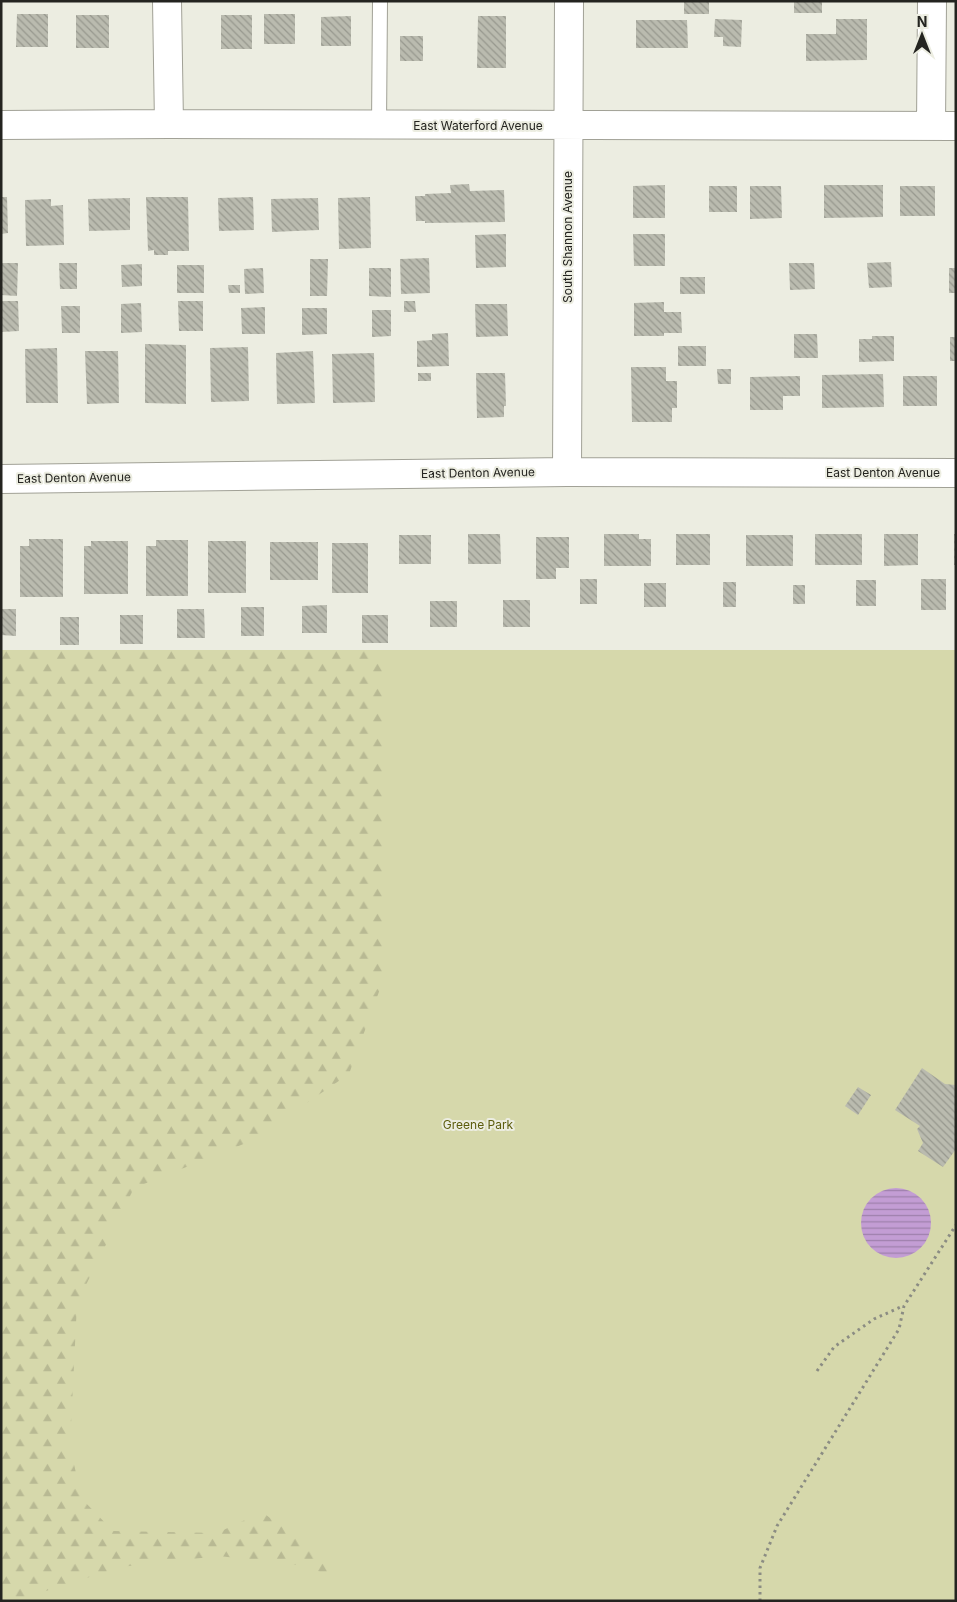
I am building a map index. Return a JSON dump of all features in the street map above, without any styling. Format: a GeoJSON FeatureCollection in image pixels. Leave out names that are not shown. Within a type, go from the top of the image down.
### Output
{"type":"FeatureCollection","features":[{"type":"Feature","properties":{"kind":"street"},"geometry":{"type":"LineString","coordinates":[[167,1],[169,124]]}},
{"type":"Feature","properties":{"kind":"street","name":"South Shannon Avenue"},"geometry":{"type":"LineString","coordinates":[[567,472],[569,1]]}},
{"type":"Feature","properties":{"kind":"street"},"geometry":{"type":"LineString","coordinates":[[932,1],[943,126]]}},
{"type":"Feature","properties":{"kind":"street","name":"East Waterford Avenue"},"geometry":{"type":"LineString","coordinates":[[1,126],[169,124],[943,126]]}},
{"type":"Feature","properties":{"kind":"street","name":"East Denton Avenue"},"geometry":{"type":"LineString","coordinates":[[1,479],[567,472],[956,473]]}},
{"type":"Feature","properties":{"kind":"lane"},"geometry":{"type":"LineString","coordinates":[[379,125],[380,1]]}},
{"type":"Feature","properties":{"kind":"path"},"geometry":{"type":"LineString","coordinates":[[760,1601],[760,1568],[777,1526],[899,1329],[904,1306],[956,1225]]}},
{"type":"Feature","properties":{"kind":"path"},"geometry":{"type":"LineString","coordinates":[[817,1371],[834,1347],[874,1319],[904,1306]]}},
{"type":"Feature","properties":{"kind":"green space","name":"Greene Park"},"geometry":{"type":"Polygon","coordinates":[[[1,650],[956,650],[956,1601],[1,1601],[1,650]]]}},
{"type":"Feature","properties":{"kind":"green space"},"geometry":{"type":"Polygon","coordinates":[[[1,650],[384,650],[384,978],[349,1074],[251,1141],[134,1188],[77,1303],[70,1447],[82,1499],[113,1531],[217,1533],[262,1512],[326,1559],[343,1569],[334,1576],[297,1565],[219,1556],[121,1567],[27,1597],[24,1601],[1,1601],[1,650]]]}},
{"type":"Feature","properties":{"kind":"shaded area"},"geometry":{"type":"Polygon","coordinates":[[[896,1188],[909,1191],[921,1198],[928,1210],[931,1223],[928,1236],[921,1248],[909,1255],[896,1258],[883,1255],[871,1248],[864,1236],[861,1223],[864,1210],[871,1198],[883,1191],[896,1188]]]}},
{"type":"Feature","properties":{"kind":"building"},"geometry":{"type":"Polygon","coordinates":[[[684,1],[709,1],[709,14],[684,14],[684,1]]]}},
{"type":"Feature","properties":{"kind":"building"},"geometry":{"type":"Polygon","coordinates":[[[794,1],[822,1],[822,13],[794,13],[794,1]]]}},
{"type":"Feature","properties":{"kind":"building"},"geometry":{"type":"Polygon","coordinates":[[[17,14],[48,14],[48,47],[16,47],[17,14]]]}},
{"type":"Feature","properties":{"kind":"building"},"geometry":{"type":"Polygon","coordinates":[[[264,14],[295,14],[295,44],[264,44],[264,14]]]}},
{"type":"Feature","properties":{"kind":"building"},"geometry":{"type":"Polygon","coordinates":[[[76,15],[109,15],[109,48],[76,48],[76,15]]]}},
{"type":"Feature","properties":{"kind":"building"},"geometry":{"type":"Polygon","coordinates":[[[221,15],[252,15],[252,49],[221,49],[221,15]]]}},
{"type":"Feature","properties":{"kind":"building"},"geometry":{"type":"Polygon","coordinates":[[[351,16],[351,46],[321,46],[321,17],[351,16]]]}},
{"type":"Feature","properties":{"kind":"building"},"geometry":{"type":"Polygon","coordinates":[[[478,16],[506,16],[506,68],[477,68],[478,16]]]}},
{"type":"Feature","properties":{"kind":"building"},"geometry":{"type":"Polygon","coordinates":[[[715,19],[742,20],[741,47],[723,46],[723,37],[714,37],[715,19]]]}},
{"type":"Feature","properties":{"kind":"building"},"geometry":{"type":"Polygon","coordinates":[[[836,19],[867,19],[867,60],[806,61],[806,34],[836,34],[836,19]]]}},
{"type":"Feature","properties":{"kind":"building"},"geometry":{"type":"Polygon","coordinates":[[[636,20],[687,20],[688,48],[636,48],[636,20]]]}},
{"type":"Feature","properties":{"kind":"building"},"geometry":{"type":"Polygon","coordinates":[[[400,36],[423,36],[423,61],[400,61],[400,36]]]}},
{"type":"Feature","properties":{"kind":"building"},"geometry":{"type":"Polygon","coordinates":[[[469,184],[470,191],[504,190],[505,222],[425,223],[425,221],[416,221],[415,196],[451,193],[450,185],[469,184]]]}},
{"type":"Feature","properties":{"kind":"building"},"geometry":{"type":"Polygon","coordinates":[[[665,185],[665,218],[633,218],[633,186],[665,185]]]}},
{"type":"Feature","properties":{"kind":"building"},"geometry":{"type":"Polygon","coordinates":[[[824,185],[883,185],[883,217],[824,218],[824,185]]]}},
{"type":"Feature","properties":{"kind":"building"},"geometry":{"type":"Polygon","coordinates":[[[709,186],[737,186],[737,212],[709,212],[709,186]]]}},
{"type":"Feature","properties":{"kind":"building"},"geometry":{"type":"Polygon","coordinates":[[[750,186],[781,186],[782,218],[750,219],[750,186]]]}},
{"type":"Feature","properties":{"kind":"building"},"geometry":{"type":"Polygon","coordinates":[[[900,186],[935,186],[935,216],[900,216],[900,186]]]}},
{"type":"Feature","properties":{"kind":"building"},"geometry":{"type":"Polygon","coordinates":[[[1,197],[7,197],[8,233],[1,234],[1,197]]]}},
{"type":"Feature","properties":{"kind":"building"},"geometry":{"type":"Polygon","coordinates":[[[146,197],[188,197],[189,251],[168,251],[168,255],[154,255],[154,250],[148,251],[146,197]]]}},
{"type":"Feature","properties":{"kind":"building"},"geometry":{"type":"Polygon","coordinates":[[[253,197],[254,230],[219,231],[218,198],[253,197]]]}},
{"type":"Feature","properties":{"kind":"building"},"geometry":{"type":"Polygon","coordinates":[[[370,197],[371,248],[339,249],[338,198],[370,197]]]}},
{"type":"Feature","properties":{"kind":"building"},"geometry":{"type":"Polygon","coordinates":[[[130,198],[130,230],[89,231],[88,199],[130,198]]]}},
{"type":"Feature","properties":{"kind":"building"},"geometry":{"type":"Polygon","coordinates":[[[318,198],[319,230],[272,232],[271,199],[318,198]]]}},
{"type":"Feature","properties":{"kind":"building"},"geometry":{"type":"Polygon","coordinates":[[[51,199],[51,206],[63,205],[64,245],[26,246],[25,200],[51,199]]]}},
{"type":"Feature","properties":{"kind":"building"},"geometry":{"type":"Polygon","coordinates":[[[506,234],[506,267],[476,268],[475,235],[506,234]]]}},
{"type":"Feature","properties":{"kind":"building"},"geometry":{"type":"Polygon","coordinates":[[[633,234],[665,234],[665,266],[634,266],[633,234]]]}},
{"type":"Feature","properties":{"kind":"building"},"geometry":{"type":"Polygon","coordinates":[[[429,258],[430,293],[401,294],[400,259],[429,258]]]}},
{"type":"Feature","properties":{"kind":"building"},"geometry":{"type":"Polygon","coordinates":[[[310,259],[328,259],[327,296],[310,296],[310,259]]]}},
{"type":"Feature","properties":{"kind":"building"},"geometry":{"type":"Polygon","coordinates":[[[891,262],[892,287],[869,288],[867,263],[891,262]]]}},
{"type":"Feature","properties":{"kind":"building"},"geometry":{"type":"Polygon","coordinates":[[[1,263],[18,263],[17,296],[1,295],[1,263]]]}},
{"type":"Feature","properties":{"kind":"building"},"geometry":{"type":"Polygon","coordinates":[[[59,263],[77,263],[77,289],[60,289],[59,263]]]}},
{"type":"Feature","properties":{"kind":"building"},"geometry":{"type":"Polygon","coordinates":[[[789,263],[814,263],[815,289],[790,290],[789,263]]]}},
{"type":"Feature","properties":{"kind":"building"},"geometry":{"type":"Polygon","coordinates":[[[142,264],[142,286],[122,287],[121,265],[142,264]]]}},
{"type":"Feature","properties":{"kind":"building"},"geometry":{"type":"Polygon","coordinates":[[[177,265],[204,265],[204,293],[177,293],[177,265]]]}},
{"type":"Feature","properties":{"kind":"building"},"geometry":{"type":"Polygon","coordinates":[[[263,268],[264,293],[245,294],[244,269],[263,268]]]}},
{"type":"Feature","properties":{"kind":"building"},"geometry":{"type":"Polygon","coordinates":[[[369,268],[391,268],[391,297],[369,296],[369,268]]]}},
{"type":"Feature","properties":{"kind":"building"},"geometry":{"type":"Polygon","coordinates":[[[949,268],[956,268],[956,293],[949,293],[949,268]]]}},
{"type":"Feature","properties":{"kind":"building"},"geometry":{"type":"Polygon","coordinates":[[[680,277],[705,277],[705,294],[680,294],[680,277]]]}},
{"type":"Feature","properties":{"kind":"building"},"geometry":{"type":"Polygon","coordinates":[[[228,285],[240,285],[240,293],[229,293],[228,285]]]}},
{"type":"Feature","properties":{"kind":"building"},"geometry":{"type":"Polygon","coordinates":[[[1,301],[18,301],[19,331],[1,332],[1,301]]]}},
{"type":"Feature","properties":{"kind":"building"},"geometry":{"type":"Polygon","coordinates":[[[178,301],[203,301],[203,331],[179,331],[178,301]]]}},
{"type":"Feature","properties":{"kind":"building"},"geometry":{"type":"Polygon","coordinates":[[[404,301],[415,301],[416,312],[404,312],[404,301]]]}},
{"type":"Feature","properties":{"kind":"building"},"geometry":{"type":"Polygon","coordinates":[[[664,302],[664,312],[681,312],[682,333],[664,333],[664,336],[634,336],[634,303],[664,302]]]}},
{"type":"Feature","properties":{"kind":"building"},"geometry":{"type":"Polygon","coordinates":[[[141,303],[142,332],[121,333],[121,304],[141,303]]]}},
{"type":"Feature","properties":{"kind":"building"},"geometry":{"type":"Polygon","coordinates":[[[475,304],[507,304],[508,336],[476,337],[475,304]]]}},
{"type":"Feature","properties":{"kind":"building"},"geometry":{"type":"Polygon","coordinates":[[[61,306],[80,306],[80,333],[62,333],[61,306]]]}},
{"type":"Feature","properties":{"kind":"building"},"geometry":{"type":"Polygon","coordinates":[[[265,307],[265,334],[242,334],[241,308],[265,307]]]}},
{"type":"Feature","properties":{"kind":"building"},"geometry":{"type":"Polygon","coordinates":[[[302,308],[327,308],[327,334],[302,335],[302,308]]]}},
{"type":"Feature","properties":{"kind":"building"},"geometry":{"type":"Polygon","coordinates":[[[372,310],[391,310],[391,336],[372,337],[372,310]]]}},
{"type":"Feature","properties":{"kind":"building"},"geometry":{"type":"Polygon","coordinates":[[[448,333],[449,366],[417,367],[417,341],[432,340],[432,334],[448,333]]]}},
{"type":"Feature","properties":{"kind":"building"},"geometry":{"type":"Polygon","coordinates":[[[794,334],[817,334],[818,358],[794,358],[794,334]]]}},
{"type":"Feature","properties":{"kind":"building"},"geometry":{"type":"Polygon","coordinates":[[[872,336],[894,336],[894,361],[859,362],[859,339],[872,339],[872,336]]]}},
{"type":"Feature","properties":{"kind":"building"},"geometry":{"type":"Polygon","coordinates":[[[950,337],[956,337],[956,361],[950,361],[950,337]]]}},
{"type":"Feature","properties":{"kind":"building"},"geometry":{"type":"Polygon","coordinates":[[[145,344],[186,345],[186,404],[145,403],[145,344]]]}},
{"type":"Feature","properties":{"kind":"building"},"geometry":{"type":"Polygon","coordinates":[[[678,346],[706,346],[706,366],[678,366],[678,346]]]}},
{"type":"Feature","properties":{"kind":"building"},"geometry":{"type":"Polygon","coordinates":[[[248,347],[249,401],[211,402],[210,348],[248,347]]]}},
{"type":"Feature","properties":{"kind":"building"},"geometry":{"type":"Polygon","coordinates":[[[57,348],[58,403],[26,403],[25,349],[57,348]]]}},
{"type":"Feature","properties":{"kind":"building"},"geometry":{"type":"Polygon","coordinates":[[[85,351],[118,351],[119,403],[87,404],[85,351]]]}},
{"type":"Feature","properties":{"kind":"building"},"geometry":{"type":"Polygon","coordinates":[[[313,351],[315,403],[277,404],[276,353],[313,351]]]}},
{"type":"Feature","properties":{"kind":"building"},"geometry":{"type":"Polygon","coordinates":[[[374,353],[375,402],[333,403],[332,354],[374,353]]]}},
{"type":"Feature","properties":{"kind":"building"},"geometry":{"type":"Polygon","coordinates":[[[631,367],[666,367],[666,381],[677,381],[677,408],[672,408],[672,422],[632,422],[631,367]]]}},
{"type":"Feature","properties":{"kind":"building"},"geometry":{"type":"Polygon","coordinates":[[[717,369],[731,369],[731,384],[718,384],[717,369]]]}},
{"type":"Feature","properties":{"kind":"building"},"geometry":{"type":"Polygon","coordinates":[[[418,373],[431,373],[431,381],[418,381],[418,373]]]}},
{"type":"Feature","properties":{"kind":"building"},"geometry":{"type":"Polygon","coordinates":[[[476,373],[505,373],[506,406],[504,406],[504,417],[477,418],[476,373]]]}},
{"type":"Feature","properties":{"kind":"building"},"geometry":{"type":"Polygon","coordinates":[[[883,374],[884,407],[822,408],[822,375],[883,374]]]}},
{"type":"Feature","properties":{"kind":"building"},"geometry":{"type":"Polygon","coordinates":[[[800,376],[800,396],[783,396],[783,410],[750,410],[750,377],[800,376]]]}},
{"type":"Feature","properties":{"kind":"building"},"geometry":{"type":"Polygon","coordinates":[[[903,376],[937,376],[937,406],[903,406],[903,376]]]}},
{"type":"Feature","properties":{"kind":"building"},"geometry":{"type":"Polygon","coordinates":[[[468,534],[500,534],[501,564],[468,564],[468,534]]]}},
{"type":"Feature","properties":{"kind":"building"},"geometry":{"type":"Polygon","coordinates":[[[604,534],[639,534],[639,539],[651,539],[651,566],[604,566],[604,534]]]}},
{"type":"Feature","properties":{"kind":"building"},"geometry":{"type":"Polygon","coordinates":[[[676,534],[710,534],[710,565],[676,565],[676,534]]]}},
{"type":"Feature","properties":{"kind":"building"},"geometry":{"type":"Polygon","coordinates":[[[815,534],[862,534],[862,565],[815,565],[815,534]]]}},
{"type":"Feature","properties":{"kind":"building"},"geometry":{"type":"Polygon","coordinates":[[[884,534],[918,534],[918,565],[884,566],[884,534]]]}},
{"type":"Feature","properties":{"kind":"building"},"geometry":{"type":"Polygon","coordinates":[[[954,534],[956,534],[956,565],[954,565],[954,534]]]}},
{"type":"Feature","properties":{"kind":"building"},"geometry":{"type":"Polygon","coordinates":[[[399,535],[431,535],[431,564],[399,564],[399,535]]]}},
{"type":"Feature","properties":{"kind":"building"},"geometry":{"type":"Polygon","coordinates":[[[746,535],[793,535],[793,566],[746,566],[746,535]]]}},
{"type":"Feature","properties":{"kind":"building"},"geometry":{"type":"Polygon","coordinates":[[[536,537],[569,537],[569,568],[556,568],[556,579],[536,579],[536,537]]]}},
{"type":"Feature","properties":{"kind":"building"},"geometry":{"type":"Polygon","coordinates":[[[29,539],[63,539],[63,597],[20,597],[20,546],[29,546],[29,539]]]}},
{"type":"Feature","properties":{"kind":"building"},"geometry":{"type":"Polygon","coordinates":[[[156,540],[188,540],[188,596],[146,596],[146,546],[156,546],[156,540]]]}},
{"type":"Feature","properties":{"kind":"building"},"geometry":{"type":"Polygon","coordinates":[[[91,541],[128,541],[128,594],[84,594],[84,546],[91,546],[91,541]]]}},
{"type":"Feature","properties":{"kind":"building"},"geometry":{"type":"Polygon","coordinates":[[[208,541],[246,541],[246,593],[208,593],[208,541]]]}},
{"type":"Feature","properties":{"kind":"building"},"geometry":{"type":"Polygon","coordinates":[[[270,542],[318,542],[318,580],[270,580],[270,542]]]}},
{"type":"Feature","properties":{"kind":"building"},"geometry":{"type":"Polygon","coordinates":[[[332,543],[368,543],[368,593],[332,593],[332,543]]]}},
{"type":"Feature","properties":{"kind":"building"},"geometry":{"type":"Polygon","coordinates":[[[580,579],[597,579],[597,604],[580,604],[580,579]]]}},
{"type":"Feature","properties":{"kind":"building"},"geometry":{"type":"Polygon","coordinates":[[[921,579],[946,579],[946,610],[921,610],[921,579]]]}},
{"type":"Feature","properties":{"kind":"building"},"geometry":{"type":"Polygon","coordinates":[[[856,580],[876,580],[876,606],[856,606],[856,580]]]}},
{"type":"Feature","properties":{"kind":"building"},"geometry":{"type":"Polygon","coordinates":[[[723,582],[736,582],[736,607],[723,607],[723,582]]]}},
{"type":"Feature","properties":{"kind":"building"},"geometry":{"type":"Polygon","coordinates":[[[644,583],[666,583],[666,607],[644,607],[644,583]]]}},
{"type":"Feature","properties":{"kind":"building"},"geometry":{"type":"Polygon","coordinates":[[[793,585],[805,585],[805,604],[793,604],[793,585]]]}},
{"type":"Feature","properties":{"kind":"building"},"geometry":{"type":"Polygon","coordinates":[[[503,600],[530,600],[530,627],[503,627],[503,600]]]}},
{"type":"Feature","properties":{"kind":"building"},"geometry":{"type":"Polygon","coordinates":[[[430,601],[457,601],[457,627],[430,627],[430,601]]]}},
{"type":"Feature","properties":{"kind":"building"},"geometry":{"type":"Polygon","coordinates":[[[327,605],[327,633],[302,633],[302,606],[327,605]]]}},
{"type":"Feature","properties":{"kind":"building"},"geometry":{"type":"Polygon","coordinates":[[[241,607],[264,607],[264,636],[241,636],[241,607]]]}},
{"type":"Feature","properties":{"kind":"building"},"geometry":{"type":"Polygon","coordinates":[[[1,609],[16,609],[16,636],[1,635],[1,609]]]}},
{"type":"Feature","properties":{"kind":"building"},"geometry":{"type":"Polygon","coordinates":[[[177,609],[204,609],[205,638],[177,638],[177,609]]]}},
{"type":"Feature","properties":{"kind":"building"},"geometry":{"type":"Polygon","coordinates":[[[120,615],[143,615],[143,644],[120,644],[120,615]]]}},
{"type":"Feature","properties":{"kind":"building"},"geometry":{"type":"Polygon","coordinates":[[[362,615],[388,615],[388,643],[362,643],[362,615]]]}},
{"type":"Feature","properties":{"kind":"building"},"geometry":{"type":"Polygon","coordinates":[[[60,617],[79,617],[79,645],[60,645],[60,617]]]}},
{"type":"Feature","properties":{"kind":"building"},"geometry":{"type":"Polygon","coordinates":[[[922,1068],[945,1084],[956,1085],[956,1149],[943,1167],[918,1151],[923,1143],[917,1129],[920,1126],[895,1110],[922,1068]]]}},
{"type":"Feature","properties":{"kind":"building"},"geometry":{"type":"Polygon","coordinates":[[[858,1087],[871,1095],[858,1115],[845,1106],[858,1087]]]}}]}
